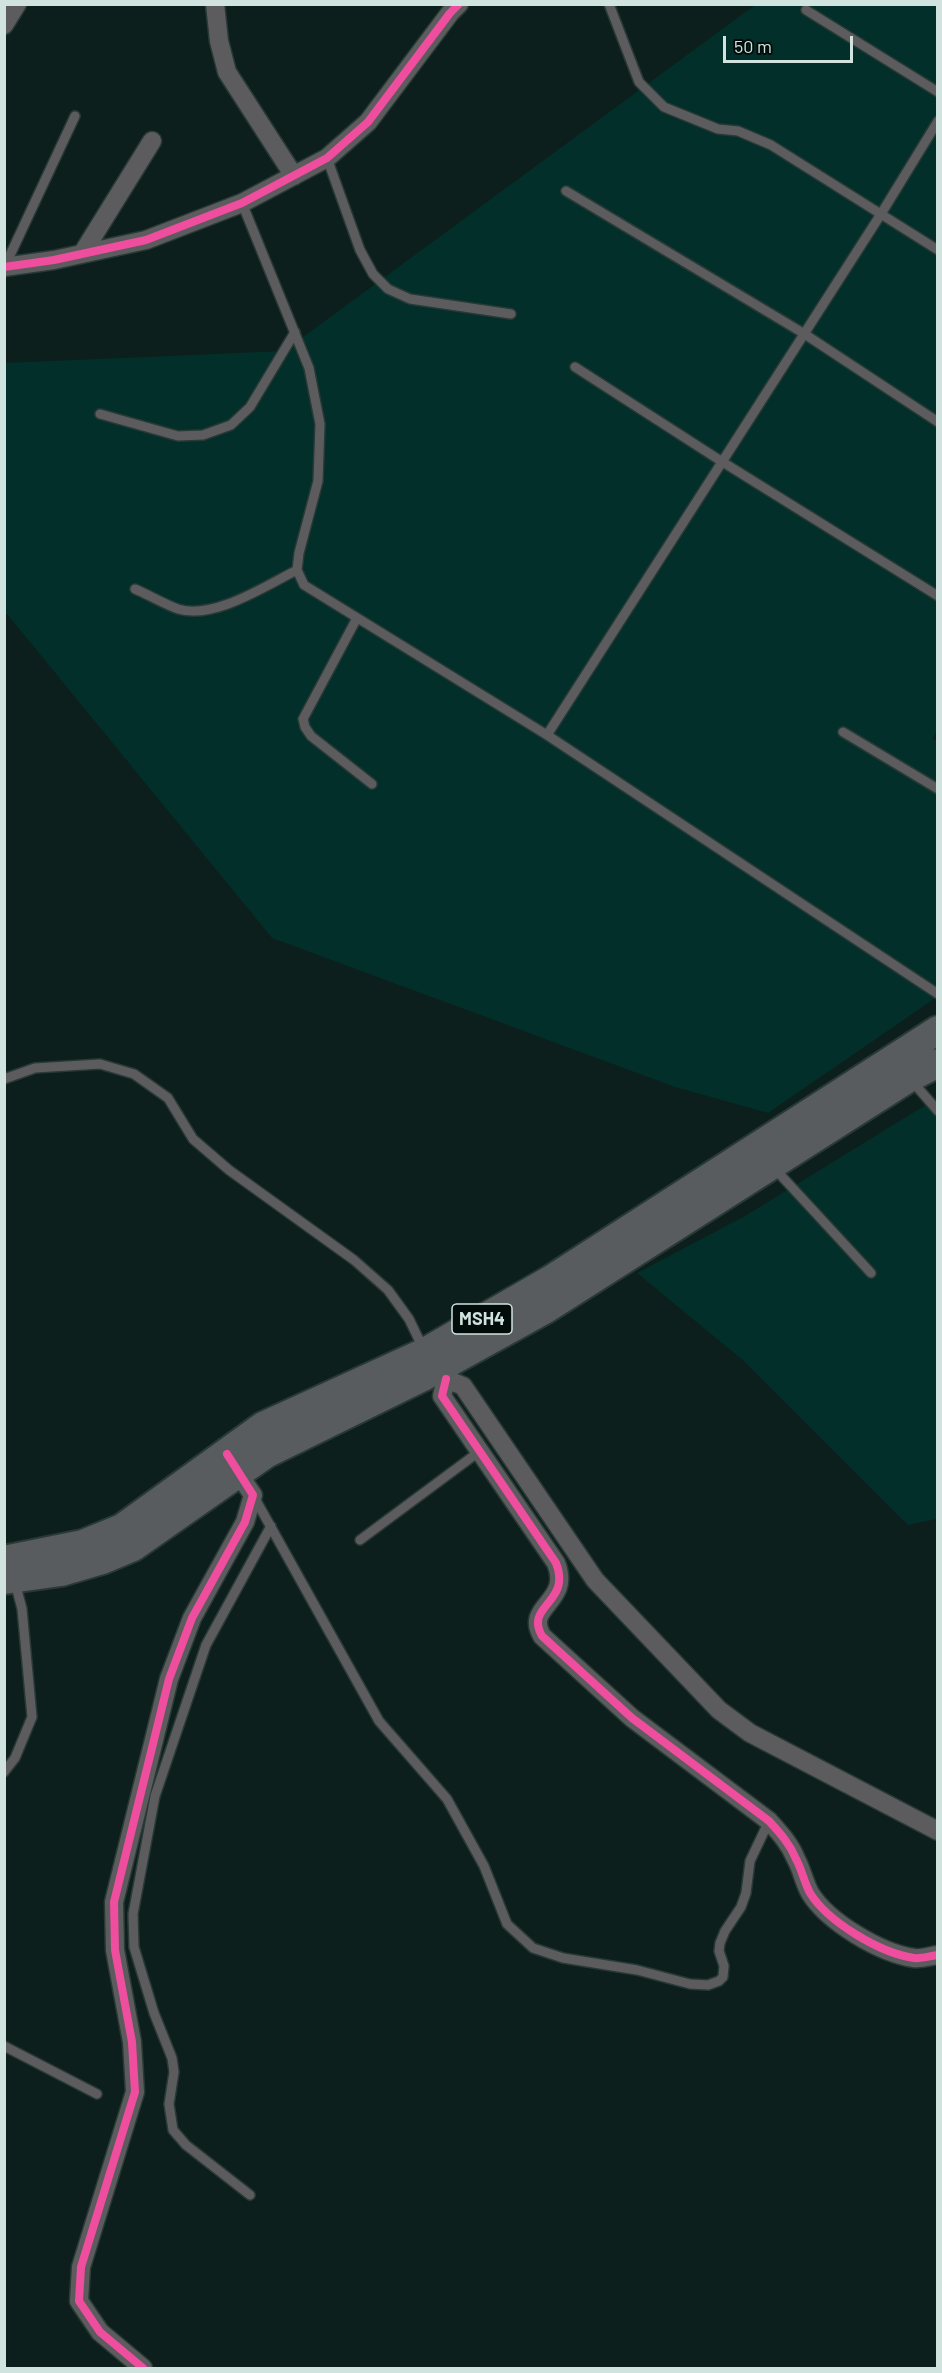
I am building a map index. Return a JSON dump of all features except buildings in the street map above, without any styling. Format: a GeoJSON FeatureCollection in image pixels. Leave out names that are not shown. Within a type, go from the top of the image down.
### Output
{"type":"FeatureCollection","features":[{"type":"Feature","properties":{"kind":"main road","name":"MSH4"},"geometry":{"type":"LineString","coordinates":[[8,1569],[122,1528],[239,1474],[263,1426],[437,1367],[550,1280],[763,1157],[900,1068],[938,1030]]}},
{"type":"Feature","properties":{"kind":"main road","name":"MSH4"},"geometry":{"type":"LineString","coordinates":[[900,1068],[938,1063]]}},
{"type":"Feature","properties":{"kind":"street"},"geometry":{"type":"LineString","coordinates":[[4,25],[16,4]]}},
{"type":"Feature","properties":{"kind":"street"},"geometry":{"type":"LineString","coordinates":[[215,4],[219,41],[227,72],[294,176]]}},
{"type":"Feature","properties":{"kind":"street"},"geometry":{"type":"LineString","coordinates":[[4,267],[146,240],[242,203],[327,158],[368,122],[459,4]]}},
{"type":"Feature","properties":{"kind":"street"},"geometry":{"type":"LineString","coordinates":[[82,254],[152,141]]}},
{"type":"Feature","properties":{"kind":"street"},"geometry":{"type":"LineString","coordinates":[[437,1367],[442,1396],[556,1563],[560,1574],[558,1591],[546,1605],[538,1620],[537,1627],[542,1636],[632,1719],[769,1821],[785,1838],[796,1858],[808,1890],[818,1905],[848,1930],[887,1949],[915,1958],[938,1955]]}},
{"type":"Feature","properties":{"kind":"street"},"geometry":{"type":"LineString","coordinates":[[437,1367],[463,1386],[595,1580],[718,1710],[750,1733],[938,1831]]}},
{"type":"Feature","properties":{"kind":"street"},"geometry":{"type":"LineString","coordinates":[[143,2368],[100,2331],[79,2301],[81,2267],[135,2092],[132,2042],[114,1950],[114,1902],[169,1679],[192,1618],[245,1522],[239,1474]]}},
{"type":"Feature","properties":{"kind":"lane"},"geometry":{"type":"LineString","coordinates":[[609,4],[639,82],[663,107],[718,129],[738,131],[771,145],[938,250]]}},
{"type":"Feature","properties":{"kind":"lane"},"geometry":{"type":"LineString","coordinates":[[806,10],[938,92]]}},
{"type":"Feature","properties":{"kind":"lane"},"geometry":{"type":"LineString","coordinates":[[4,267],[75,116]]}},
{"type":"Feature","properties":{"kind":"lane"},"geometry":{"type":"LineString","coordinates":[[547,735],[938,121]]}},
{"type":"Feature","properties":{"kind":"lane"},"geometry":{"type":"LineString","coordinates":[[327,158],[360,250],[373,274],[388,289],[410,299],[511,314]]}},
{"type":"Feature","properties":{"kind":"lane"},"geometry":{"type":"LineString","coordinates":[[566,191],[803,333],[938,422]]}},
{"type":"Feature","properties":{"kind":"lane"},"geometry":{"type":"LineString","coordinates":[[242,203],[309,368],[320,424],[318,481],[297,570],[304,585],[547,735],[938,994]]}},
{"type":"Feature","properties":{"kind":"lane"},"geometry":{"type":"LineString","coordinates":[[100,414],[178,436],[203,435],[231,425],[250,406],[295,332]]}},
{"type":"Feature","properties":{"kind":"lane"},"geometry":{"type":"LineString","coordinates":[[575,367],[938,596]]}},
{"type":"Feature","properties":{"kind":"lane"},"geometry":{"type":"LineString","coordinates":[[135,589],[179,609],[195,611],[217,608],[297,570]]}},
{"type":"Feature","properties":{"kind":"lane"},"geometry":{"type":"LineString","coordinates":[[357,618],[303,719],[304,727],[310,736],[372,784]]}},
{"type":"Feature","properties":{"kind":"lane"},"geometry":{"type":"LineString","coordinates":[[843,732],[938,789]]}},
{"type":"Feature","properties":{"kind":"lane"},"geometry":{"type":"LineString","coordinates":[[4,1079],[35,1068],[100,1064],[134,1074],[168,1098],[193,1139],[229,1170],[354,1260],[388,1290],[409,1318],[437,1367]]}},
{"type":"Feature","properties":{"kind":"lane"},"geometry":{"type":"LineString","coordinates":[[900,1068],[938,1111]]}},
{"type":"Feature","properties":{"kind":"lane"},"geometry":{"type":"LineString","coordinates":[[763,1157],[871,1273]]}},
{"type":"Feature","properties":{"kind":"lane"},"geometry":{"type":"LineString","coordinates":[[360,1540],[480,1451]]}},
{"type":"Feature","properties":{"kind":"lane"},"geometry":{"type":"LineString","coordinates":[[239,1474],[271,1526],[379,1721],[447,1800],[484,1866],[507,1924],[533,1948],[563,1958],[637,1970],[690,1984],[708,1984],[719,1981],[724,1972],[719,1951],[720,1943],[741,1907],[746,1893],[750,1861],[769,1821]]}},
{"type":"Feature","properties":{"kind":"lane"},"geometry":{"type":"LineString","coordinates":[[250,2195],[186,2145],[173,2130],[169,2104],[174,2072],[172,2058],[154,2013],[134,1947],[133,1914],[155,1796],[206,1645],[271,1526]]}},
{"type":"Feature","properties":{"kind":"lane"},"geometry":{"type":"LineString","coordinates":[[4,1772],[15,1758],[32,1717],[22,1609],[8,1569]]}},
{"type":"Feature","properties":{"kind":"lane"},"geometry":{"type":"LineString","coordinates":[[4,2046],[97,2094]]}},
{"type":"Feature","properties":{"kind":"shaded area"},"geometry":{"type":"Polygon","coordinates":[[[755,5],[937,5],[938,727],[933,739],[938,742],[937,997],[768,1113],[675,1087],[272,938],[7,614],[5,616],[5,363],[284,351],[755,5]]]}},
{"type":"Feature","properties":{"kind":"shaded area"},"geometry":{"type":"Polygon","coordinates":[[[937,1098],[937,1519],[908,1525],[745,1362],[637,1273],[745,1216],[937,1098]]]}},
{"type":"Feature","properties":{"kind":"cycle path"},"geometry":{"type":"LineString","coordinates":[[4,267],[54,260],[146,240],[242,203],[327,158],[368,122],[459,4]]}},
{"type":"Feature","properties":{"kind":"cycle path"},"geometry":{"type":"LineString","coordinates":[[446,1379],[442,1396],[556,1563],[559,1576],[558,1587],[539,1617],[538,1626],[542,1636],[632,1718],[769,1821],[791,1848],[810,1893],[829,1915],[856,1934],[886,1950],[917,1958],[938,1955]]}},
{"type":"Feature","properties":{"kind":"cycle path"},"geometry":{"type":"LineString","coordinates":[[143,2368],[100,2332],[79,2301],[81,2267],[135,2092],[132,2042],[115,1950],[114,1902],[169,1679],[192,1618],[245,1522],[253,1495],[227,1454]]}}]}
